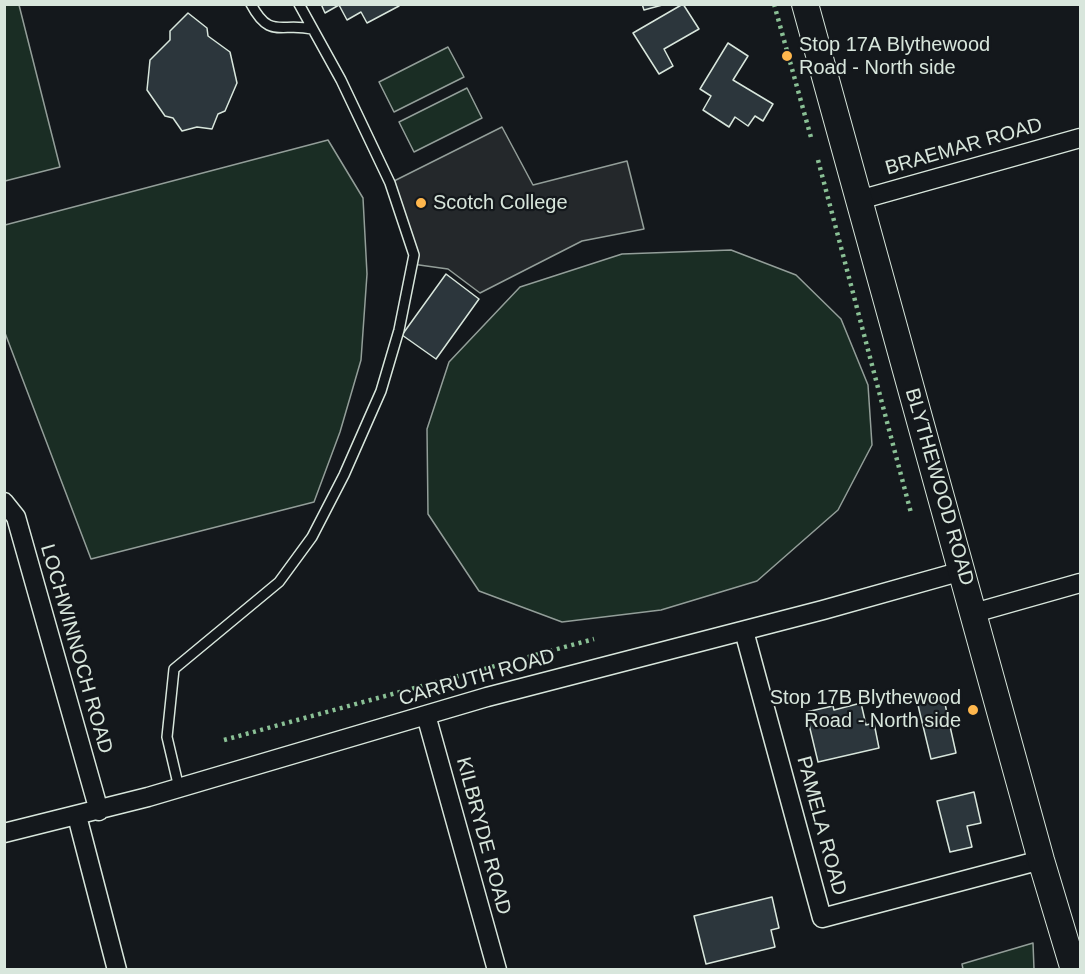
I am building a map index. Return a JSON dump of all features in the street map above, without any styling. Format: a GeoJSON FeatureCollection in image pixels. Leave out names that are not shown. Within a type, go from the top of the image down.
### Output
{"type":"FeatureCollection","features":[{"type":"Feature","properties":{"kind":"main road","name":"BLYTHEWOOD ROAD"},"geometry":{"type":"LineString","coordinates":[[805,4],[1041,860],[1074,969]]}},
{"type":"Feature","properties":{"kind":"main road"},"geometry":{"type":"LineString","coordinates":[[1066,940],[1066,969]]}},
{"type":"Feature","properties":{"kind":"street","name":"BRAEMAR ROAD"},"geometry":{"type":"LineString","coordinates":[[859,200],[1080,138]]}},
{"type":"Feature","properties":{"kind":"street","name":"LOCHWINNOCH ROAD"},"geometry":{"type":"LineString","coordinates":[[4,502],[16,517],[99,811]]}},
{"type":"Feature","properties":{"kind":"street","name":"CARRUTH ROAD"},"geometry":{"type":"LineString","coordinates":[[4,833],[99,811],[487,697],[744,631],[962,571]]}},
{"type":"Feature","properties":{"kind":"street"},"geometry":{"type":"LineString","coordinates":[[974,613],[1080,583]]}},
{"type":"Feature","properties":{"kind":"street","name":"PAMELA ROAD"},"geometry":{"type":"LineString","coordinates":[[744,631],[822,918],[1041,860]]}},
{"type":"Feature","properties":{"kind":"street","name":"KILBRYDE ROAD"},"geometry":{"type":"LineString","coordinates":[[426,715],[497,969]]}},
{"type":"Feature","properties":{"kind":"street"},"geometry":{"type":"LineString","coordinates":[[77,816],[117,969]]}},
{"type":"Feature","properties":{"kind":"lane"},"geometry":{"type":"LineString","coordinates":[[251,4],[257,16],[267,26],[279,28],[299,26],[312,29]]}},
{"type":"Feature","properties":{"kind":"lane"},"geometry":{"type":"LineString","coordinates":[[179,788],[167,737],[174,669],[279,582],[312,537],[344,475],[381,391],[399,330],[414,255],[394,191],[341,80],[299,4]]}},
{"type":"Feature","properties":{"kind":"green space"},"geometry":{"type":"Polygon","coordinates":[[[5,4],[19,5],[60,167],[5,181],[5,4]]]}},
{"type":"Feature","properties":{"kind":"green space"},"geometry":{"type":"Polygon","coordinates":[[[448,47],[464,77],[394,112],[379,82],[448,47]]]}},
{"type":"Feature","properties":{"kind":"green space"},"geometry":{"type":"Polygon","coordinates":[[[467,88],[482,118],[414,152],[399,122],[467,88]]]}},
{"type":"Feature","properties":{"kind":"green space"},"geometry":{"type":"Polygon","coordinates":[[[328,140],[363,198],[367,274],[361,360],[340,432],[314,502],[91,559],[5,333],[5,225],[328,140]]]}},
{"type":"Feature","properties":{"kind":"green space"},"geometry":{"type":"Polygon","coordinates":[[[731,250],[796,275],[841,319],[868,385],[872,445],[838,510],[757,581],[661,610],[562,622],[479,591],[428,514],[427,429],[449,362],[520,287],[622,254],[731,250]]]}},
{"type":"Feature","properties":{"kind":"green space"},"geometry":{"type":"Polygon","coordinates":[[[1033,943],[1034,969],[963,969],[962,964],[1033,943]]]}},
{"type":"Feature","properties":{"kind":"shaded area"},"geometry":{"type":"Polygon","coordinates":[[[502,127],[533,185],[627,161],[644,229],[582,241],[480,293],[448,269],[412,264],[390,183],[502,127]]]}},
{"type":"Feature","properties":{"kind":"building"},"geometry":{"type":"Polygon","coordinates":[[[321,4],[398,4],[399,6],[367,23],[361,12],[347,20],[339,5],[325,13],[321,4]]]}},
{"type":"Feature","properties":{"kind":"building"},"geometry":{"type":"Polygon","coordinates":[[[642,4],[666,4],[644,10],[642,4]]]}},
{"type":"Feature","properties":{"kind":"building"},"geometry":{"type":"Polygon","coordinates":[[[683,4],[699,29],[664,49],[673,66],[659,74],[633,33],[683,4]]]}},
{"type":"Feature","properties":{"kind":"building"},"geometry":{"type":"Polygon","coordinates":[[[188,13],[207,28],[208,36],[230,52],[237,83],[225,111],[218,114],[212,129],[197,127],[182,131],[173,118],[165,116],[147,90],[150,60],[170,40],[170,31],[188,13]]]}},
{"type":"Feature","properties":{"kind":"building"},"geometry":{"type":"Polygon","coordinates":[[[728,43],[748,56],[733,80],[773,104],[763,121],[755,116],[748,126],[735,117],[729,127],[703,110],[711,96],[700,89],[728,43]]]}},
{"type":"Feature","properties":{"kind":"building"},"geometry":{"type":"Polygon","coordinates":[[[446,274],[479,299],[436,359],[402,335],[446,274]]]}},
{"type":"Feature","properties":{"kind":"building"},"geometry":{"type":"Polygon","coordinates":[[[943,695],[956,753],[931,759],[917,701],[943,695]]]}},
{"type":"Feature","properties":{"kind":"building"},"geometry":{"type":"Polygon","coordinates":[[[861,703],[866,725],[874,723],[879,748],[818,762],[806,712],[833,706],[834,710],[861,703]]]}},
{"type":"Feature","properties":{"kind":"building"},"geometry":{"type":"Polygon","coordinates":[[[974,792],[981,823],[967,826],[972,847],[950,852],[937,801],[974,792]]]}},
{"type":"Feature","properties":{"kind":"building"},"geometry":{"type":"Polygon","coordinates":[[[772,897],[779,928],[771,930],[775,947],[706,964],[694,916],[772,897]]]}},
{"type":"Feature","properties":{"kind":"hedge"},"geometry":{"type":"LineString","coordinates":[[774,4],[812,141]]}},
{"type":"Feature","properties":{"kind":"hedge"},"geometry":{"type":"LineString","coordinates":[[818,160],[911,513]]}},
{"type":"Feature","properties":{"kind":"hedge"},"geometry":{"type":"LineString","coordinates":[[224,740],[594,639]]}},
{"type":"Feature","properties":{"kind":"place","name":"Stop 17A Blythewood Road - North side"},"geometry":{"type":"Point","coordinates":[787,56]}},
{"type":"Feature","properties":{"kind":"place","name":"Scotch College"},"geometry":{"type":"Point","coordinates":[421,203]}},
{"type":"Feature","properties":{"kind":"place","name":"Stop 17B Blythewood Road - North side"},"geometry":{"type":"Point","coordinates":[973,710]}}]}
